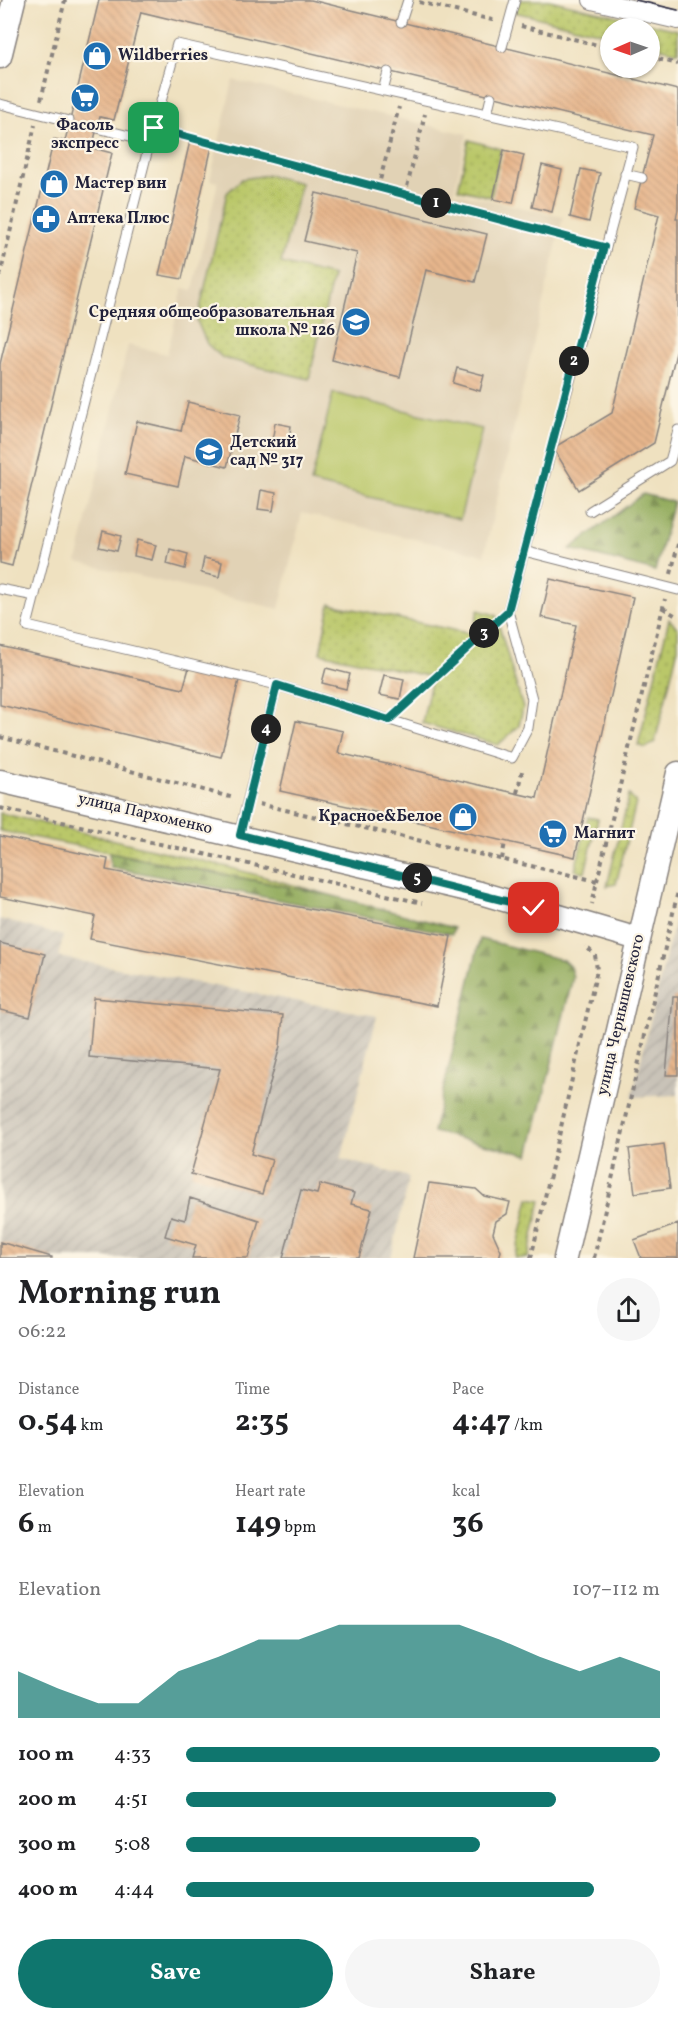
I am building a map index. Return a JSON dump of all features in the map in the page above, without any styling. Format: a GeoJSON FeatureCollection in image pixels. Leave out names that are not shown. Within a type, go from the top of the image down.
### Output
{"type":"FeatureCollection","features":[{"type":"Feature","properties":{"kind":"street"},"geometry":{"type":"LineString","coordinates":[[0,57],[14,0]]}},
{"type":"Feature","properties":{"kind":"street"},"geometry":{"type":"LineString","coordinates":[[591,0],[678,20]]}},
{"type":"Feature","properties":{"kind":"street","name":"улица Чернышевского"},"geometry":{"type":"LineString","coordinates":[[565,1258],[678,773]]}},
{"type":"Feature","properties":{"kind":"street","name":"улица Пархоменко"},"geometry":{"type":"LineString","coordinates":[[0,781],[240,835],[480,893],[639,939]]}},
{"type":"Feature","properties":{"kind":"lane"},"geometry":{"type":"LineString","coordinates":[[401,22],[408,0]]}},
{"type":"Feature","properties":{"kind":"lane"},"geometry":{"type":"LineString","coordinates":[[502,47],[515,0]]}},
{"type":"Feature","properties":{"kind":"lane"},"geometry":{"type":"LineString","coordinates":[[177,44],[383,90],[633,147],[604,247],[508,611],[532,699],[528,728],[512,758],[277,685],[27,626],[150,141],[177,44]]}},
{"type":"Feature","properties":{"kind":"lane"},"geometry":{"type":"LineString","coordinates":[[383,90],[388,72]]}},
{"type":"Feature","properties":{"kind":"lane"},"geometry":{"type":"LineString","coordinates":[[487,114],[491,97]]}},
{"type":"Feature","properties":{"kind":"lane"},"geometry":{"type":"LineString","coordinates":[[0,104],[69,121]]}},
{"type":"Feature","properties":{"kind":"lane"},"geometry":{"type":"LineString","coordinates":[[97,128],[150,141]]}},
{"type":"Feature","properties":{"kind":"lane"},"geometry":{"type":"LineString","coordinates":[[625,174],[642,178]]}},
{"type":"Feature","properties":{"kind":"lane"},"geometry":{"type":"LineString","coordinates":[[590,511],[670,461],[676,447],[678,430]]}},
{"type":"Feature","properties":{"kind":"lane"},"geometry":{"type":"LineString","coordinates":[[524,551],[673,589]]}},
{"type":"Feature","properties":{"kind":"lane"},"geometry":{"type":"LineString","coordinates":[[0,589],[35,596]]}},
{"type":"Feature","properties":{"kind":"lane"},"geometry":{"type":"LineString","coordinates":[[240,835],[277,685]]}},
{"type":"Feature","properties":{"kind":"path"},"geometry":{"type":"LineString","coordinates":[[0,276],[65,0]]}},
{"type":"Feature","properties":{"kind":"path"},"geometry":{"type":"LineString","coordinates":[[660,60],[678,64]]}},
{"type":"Feature","properties":{"kind":"path"},"geometry":{"type":"LineString","coordinates":[[378,188],[402,95]]}},
{"type":"Feature","properties":{"kind":"path"},"geometry":{"type":"LineString","coordinates":[[405,195],[429,101]]}},
{"type":"Feature","properties":{"kind":"path"},"geometry":{"type":"LineString","coordinates":[[154,128],[604,247]]}},
{"type":"Feature","properties":{"kind":"path"},"geometry":{"type":"LineString","coordinates":[[592,905],[663,608],[673,589],[678,544]]}},
{"type":"Feature","properties":{"kind":"path"},"geometry":{"type":"LineString","coordinates":[[663,608],[678,617]]}},
{"type":"Feature","properties":{"kind":"path"},"geometry":{"type":"LineString","coordinates":[[389,720],[508,611]]}},
{"type":"Feature","properties":{"kind":"path"},"geometry":{"type":"LineString","coordinates":[[0,737],[248,802],[597,881]]}},
{"type":"Feature","properties":{"kind":"path"},"geometry":{"type":"LineString","coordinates":[[512,758],[524,762],[517,793]]}},
{"type":"Feature","properties":{"kind":"path"},"geometry":{"type":"LineString","coordinates":[[0,808],[428,904]]}},
{"type":"Feature","properties":{"kind":"path"},"geometry":{"type":"LineString","coordinates":[[502,859],[506,842]]}},
{"type":"Feature","properties":{"kind":"path"},"geometry":{"type":"LineString","coordinates":[[594,1258],[678,891]]}},
{"type":"Feature","properties":{"kind":"path"},"geometry":{"type":"LineString","coordinates":[[531,1258],[597,970],[595,955],[583,944]]}},
{"type":"Feature","properties":{"kind":"shaded area","name":"Средняя общеобразовательная школа № 126"},"geometry":{"type":"Polygon","coordinates":[[[233,80],[467,134],[454,192],[563,217],[484,555],[302,513],[279,609],[77,562],[128,345],[167,354],[183,288],[193,290],[218,182],[210,180],[233,80]]]}},
{"type":"Feature","properties":{"kind":"shaded area"},"geometry":{"type":"Polygon","coordinates":[[[677,910],[678,1095],[632,1097],[677,910]]]}},
{"type":"Feature","properties":{"kind":"shaded area"},"geometry":{"type":"Polygon","coordinates":[[[0,919],[63,936],[58,957],[377,1016],[341,1159],[409,1177],[391,1258],[0,1258],[0,919]]]}},
{"type":"Feature","properties":{"kind":"green space"},"geometry":{"type":"Polygon","coordinates":[[[517,0],[549,0],[626,18],[600,18],[600,33],[514,12],[517,0]]]}},
{"type":"Feature","properties":{"kind":"green space"},"geometry":{"type":"Polygon","coordinates":[[[660,26],[678,30],[678,52],[660,48],[660,26]]]}},
{"type":"Feature","properties":{"kind":"green space"},"geometry":{"type":"Polygon","coordinates":[[[469,140],[501,149],[491,197],[458,189],[469,140]]]}},
{"type":"Feature","properties":{"kind":"green space"},"geometry":{"type":"Polygon","coordinates":[[[268,175],[301,183],[281,263],[333,276],[309,379],[223,358],[207,344],[197,321],[227,193],[242,179],[268,175]]]}},
{"type":"Feature","properties":{"kind":"green space"},"geometry":{"type":"Polygon","coordinates":[[[333,393],[482,429],[460,519],[311,483],[333,393]]]}},
{"type":"Feature","properties":{"kind":"green space"},"geometry":{"type":"Polygon","coordinates":[[[643,494],[673,502],[655,571],[570,549],[643,494]]]}},
{"type":"Feature","properties":{"kind":"green space"},"geometry":{"type":"Polygon","coordinates":[[[330,604],[472,634],[478,610],[496,615],[523,708],[519,726],[498,745],[422,723],[432,677],[320,653],[330,604]]]}},
{"type":"Feature","properties":{"kind":"green space"},"geometry":{"type":"Polygon","coordinates":[[[669,619],[678,628],[678,648],[655,742],[646,748],[638,745],[669,619]]]}},
{"type":"Feature","properties":{"kind":"green space"},"geometry":{"type":"Polygon","coordinates":[[[629,795],[636,803],[616,884],[607,886],[629,795]]]}},
{"type":"Feature","properties":{"kind":"green space"},"geometry":{"type":"Polygon","coordinates":[[[0,813],[224,866],[326,894],[0,831],[0,813]]]}},
{"type":"Feature","properties":{"kind":"green space"},"geometry":{"type":"Polygon","coordinates":[[[588,817],[598,819],[585,872],[575,870],[588,817]]]}},
{"type":"Feature","properties":{"kind":"green space"},"geometry":{"type":"Polygon","coordinates":[[[109,853],[326,894],[454,928],[452,934],[111,867],[109,853]]]}},
{"type":"Feature","properties":{"kind":"green space"},"geometry":{"type":"Polygon","coordinates":[[[480,939],[563,960],[570,967],[573,977],[529,1155],[433,1132],[480,939]]]}},
{"type":"Feature","properties":{"kind":"green space"},"geometry":{"type":"Polygon","coordinates":[[[529,1198],[541,1200],[528,1258],[515,1258],[529,1198]]]}},
{"type":"Feature","properties":{"kind":"building"},"geometry":{"type":"Polygon","coordinates":[[[99,0],[311,0],[600,71],[600,78],[629,78],[678,90],[678,209],[676,219],[678,219],[678,345],[654,443],[579,490],[553,448],[612,413],[659,215],[634,208],[653,135],[141,12],[114,120],[100,117],[97,128],[92,148],[112,153],[12,566],[0,563],[0,364],[54,139],[65,141],[99,0]]]}},
{"type":"Feature","properties":{"kind":"building"},"geometry":{"type":"Polygon","coordinates":[[[190,141],[212,146],[182,279],[159,275],[190,141]]]}},
{"type":"Feature","properties":{"kind":"building"},"geometry":{"type":"Polygon","coordinates":[[[504,150],[524,155],[513,203],[493,199],[504,150]]]}},
{"type":"Feature","properties":{"kind":"building"},"geometry":{"type":"Polygon","coordinates":[[[542,165],[562,170],[552,212],[532,207],[542,165]]]}},
{"type":"Feature","properties":{"kind":"building"},"geometry":{"type":"Polygon","coordinates":[[[581,169],[600,173],[589,222],[570,217],[581,169]]]}},
{"type":"Feature","properties":{"kind":"building"},"geometry":{"type":"Polygon","coordinates":[[[316,193],[487,234],[475,282],[426,270],[400,377],[332,360],[357,253],[304,241],[316,193]]]}},
{"type":"Feature","properties":{"kind":"building"},"geometry":{"type":"Polygon","coordinates":[[[457,368],[484,375],[480,391],[453,383],[457,368]]]}},
{"type":"Feature","properties":{"kind":"building"},"geometry":{"type":"Polygon","coordinates":[[[188,402],[240,415],[227,467],[185,456],[178,486],[125,474],[137,421],[181,431],[188,402]]]}},
{"type":"Feature","properties":{"kind":"building"},"geometry":{"type":"Polygon","coordinates":[[[275,423],[291,426],[288,445],[272,442],[275,423]]]}},
{"type":"Feature","properties":{"kind":"building"},"geometry":{"type":"Polygon","coordinates":[[[261,490],[276,493],[273,511],[258,509],[261,490]]]}},
{"type":"Feature","properties":{"kind":"building"},"geometry":{"type":"Polygon","coordinates":[[[103,531],[121,536],[117,551],[99,547],[103,531]]]}},
{"type":"Feature","properties":{"kind":"building"},"geometry":{"type":"Polygon","coordinates":[[[137,540],[156,545],[152,560],[134,556],[137,540]]]}},
{"type":"Feature","properties":{"kind":"building"},"geometry":{"type":"Polygon","coordinates":[[[170,549],[188,554],[185,569],[167,564],[170,549]]]}},
{"type":"Feature","properties":{"kind":"building"},"geometry":{"type":"Polygon","coordinates":[[[204,558],[222,562],[219,577],[201,573],[204,558]]]}},
{"type":"Feature","properties":{"kind":"building"},"geometry":{"type":"Polygon","coordinates":[[[550,579],[633,597],[575,857],[280,791],[296,721],[343,731],[338,753],[537,798],[576,625],[541,617],[550,579]]]}},
{"type":"Feature","properties":{"kind":"building"},"geometry":{"type":"Polygon","coordinates":[[[0,646],[183,689],[189,668],[239,680],[221,757],[0,705],[0,646]]]}},
{"type":"Feature","properties":{"kind":"building"},"geometry":{"type":"Polygon","coordinates":[[[326,668],[350,674],[346,689],[322,683],[326,668]]]}},
{"type":"Feature","properties":{"kind":"building"},"geometry":{"type":"Polygon","coordinates":[[[384,675],[404,679],[400,699],[379,695],[384,675]]]}},
{"type":"Feature","properties":{"kind":"building"},"geometry":{"type":"Polygon","coordinates":[[[0,836],[108,859],[106,870],[451,936],[437,1006],[90,939],[95,916],[0,897],[0,836]]]}},
{"type":"Feature","properties":{"kind":"building"},"geometry":{"type":"Polygon","coordinates":[[[0,943],[45,954],[30,1017],[0,1010],[0,943]]]}},
{"type":"Feature","properties":{"kind":"building"},"geometry":{"type":"Polygon","coordinates":[[[673,997],[678,997],[678,1075],[666,1075],[673,997]]]}},
{"type":"Feature","properties":{"kind":"building"},"geometry":{"type":"Polygon","coordinates":[[[94,998],[283,1015],[280,1046],[251,1154],[272,1160],[262,1194],[191,1174],[220,1069],[89,1057],[94,998]]]}},
{"type":"Feature","properties":{"kind":"building"},"geometry":{"type":"Polygon","coordinates":[[[664,1144],[670,1188],[635,1193],[629,1149],[664,1144]]]}},
{"type":"Feature","properties":{"kind":"building"},"geometry":{"type":"Polygon","coordinates":[[[429,1183],[476,1189],[484,1196],[510,1202],[507,1214],[496,1221],[493,1233],[501,1251],[499,1258],[413,1258],[429,1183]]]}},
{"type":"Feature","properties":{"kind":"building"},"geometry":{"type":"Polygon","coordinates":[[[320,1184],[354,1193],[351,1204],[372,1209],[359,1258],[283,1258],[301,1190],[317,1194],[320,1184]]]}},
{"type":"Feature","properties":{"kind":"building"},"geometry":{"type":"Polygon","coordinates":[[[190,1198],[259,1220],[248,1258],[192,1258],[196,1245],[165,1236],[171,1216],[185,1220],[190,1198]]]}},
{"type":"Feature","properties":{"kind":"building"},"geometry":{"type":"Polygon","coordinates":[[[678,1224],[678,1258],[641,1258],[634,1240],[678,1224]]]}},
{"type":"Feature","properties":{"kind":"building"},"geometry":{"type":"Polygon","coordinates":[[[0,1242],[52,1257],[52,1258],[0,1258],[0,1242]]]}},
{"type":"Feature","properties":{"kind":"tram line"},"geometry":{"type":"LineString","coordinates":[[636,0],[678,10]]}},
{"type":"Feature","properties":{"kind":"place","name":"Wildberries"},"geometry":{"type":"Point","coordinates":[97,56]}},
{"type":"Feature","properties":{"kind":"place","name":"Фасоль экспресс"},"geometry":{"type":"Point","coordinates":[85,98]}},
{"type":"Feature","properties":{"kind":"place","name":"Мастер вин"},"geometry":{"type":"Point","coordinates":[54,184]}},
{"type":"Feature","properties":{"kind":"place","name":"Аптека Плюс"},"geometry":{"type":"Point","coordinates":[46,219]}},
{"type":"Feature","properties":{"kind":"place","name":"Средняя общеобразовательная школа № 126"},"geometry":{"type":"Point","coordinates":[356,322]}},
{"type":"Feature","properties":{"kind":"place","name":"Детский сад № 317"},"geometry":{"type":"Point","coordinates":[209,452]}},
{"type":"Feature","properties":{"kind":"place","name":"Красное&Белое"},"geometry":{"type":"Point","coordinates":[463,817]}},
{"type":"Feature","properties":{"kind":"place","name":"Магнит"},"geometry":{"type":"Point","coordinates":[553,834]}},
{"type":"Feature","properties":{"kind":"route"},"geometry":{"type":"LineString","coordinates":[[154,128],[604,247],[508,611],[389,720],[277,685],[240,835],[534,908]]}}]}
